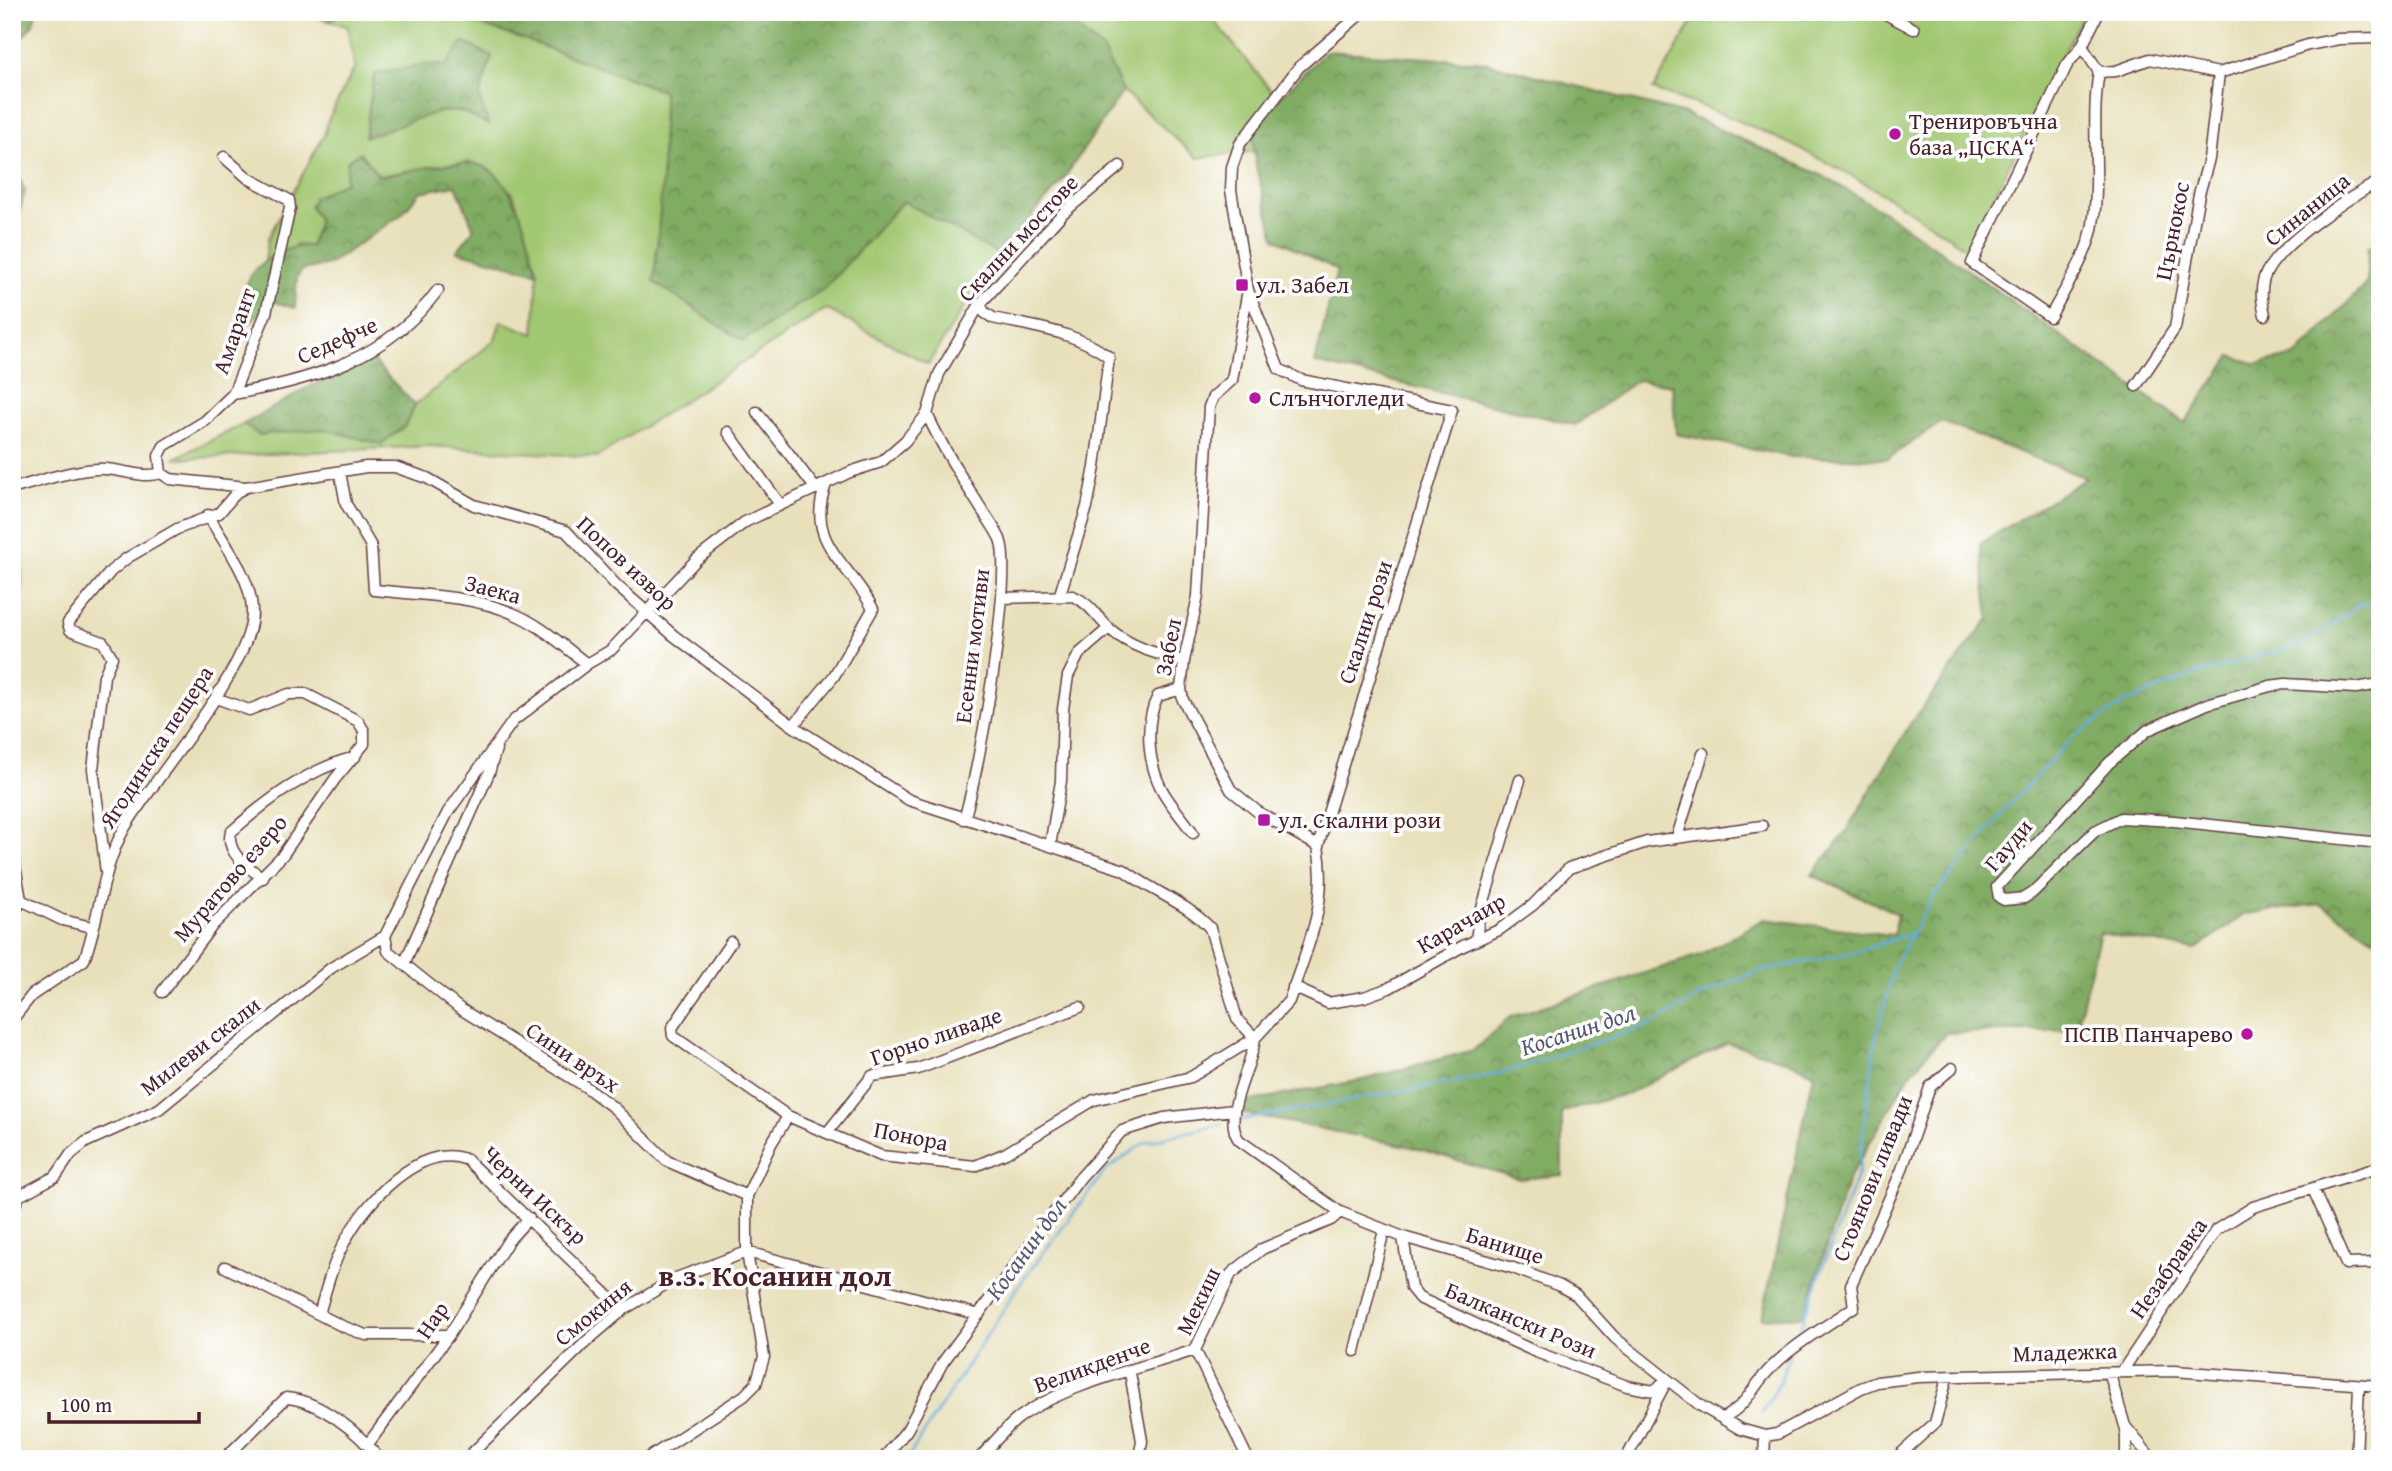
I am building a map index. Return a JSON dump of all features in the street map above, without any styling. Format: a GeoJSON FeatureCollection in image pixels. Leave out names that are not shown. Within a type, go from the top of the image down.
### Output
{"type":"FeatureCollection","features":[{"type":"Feature","properties":{"kind":"street","name":"Забел"},"geometry":{"type":"LineString","coordinates":[[1318,846],[1251,807],[1231,790],[1187,709],[1181,689],[1198,596],[1209,407],[1213,397],[1232,380],[1248,290],[1231,190],[1232,167],[1240,144],[1252,126],[1299,67],[1363,12]]}},
{"type":"Feature","properties":{"kind":"street"},"geometry":{"type":"LineString","coordinates":[[1882,12],[1914,29]]}},
{"type":"Feature","properties":{"kind":"street"},"geometry":{"type":"LineString","coordinates":[[2082,46],[2099,72],[2094,105],[2093,225],[2082,255],[2050,317],[1972,263],[2067,65],[2082,46],[2099,12]]}},
{"type":"Feature","properties":{"kind":"street"},"geometry":{"type":"LineString","coordinates":[[2099,72],[2116,71],[2150,59],[2219,72],[2308,45],[2339,39],[2380,38]]}},
{"type":"Feature","properties":{"kind":"street","name":"Църнокос"},"geometry":{"type":"LineString","coordinates":[[2136,386],[2175,328],[2199,194],[2209,159],[2219,72]]}},
{"type":"Feature","properties":{"kind":"street","name":"Амарант"},"geometry":{"type":"LineString","coordinates":[[161,473],[159,456],[164,446],[205,421],[233,394],[266,313],[290,208],[289,200],[248,178],[225,157]]}},
{"type":"Feature","properties":{"kind":"street","name":"Скални мостове"},"geometry":{"type":"LineString","coordinates":[[587,664],[611,650],[697,559],[745,522],[779,503],[881,462],[905,441],[928,414],[939,374],[980,304],[1063,213],[1120,166]]}},
{"type":"Feature","properties":{"kind":"street","name":"Синаница"},"geometry":{"type":"LineString","coordinates":[[2265,315],[2260,295],[2270,266],[2337,206],[2380,181]]}},
{"type":"Feature","properties":{"kind":"street","name":"Седефче"},"geometry":{"type":"LineString","coordinates":[[233,394],[312,377],[368,352],[396,336],[420,315],[438,290]]}},
{"type":"Feature","properties":{"kind":"street","name":"Скални рози"},"geometry":{"type":"LineString","coordinates":[[1248,290],[1279,369],[1301,380],[1452,411],[1318,846]]}},
{"type":"Feature","properties":{"kind":"street"},"geometry":{"type":"LineString","coordinates":[[980,304],[984,312],[993,318],[1062,332],[1097,348],[1109,357],[1093,481],[1060,594]]}},
{"type":"Feature","properties":{"kind":"street"},"geometry":{"type":"LineString","coordinates":[[757,412],[821,487],[823,536],[873,608],[834,676],[793,726]]}},
{"type":"Feature","properties":{"kind":"street","name":"Есенни мотиви"},"geometry":{"type":"LineString","coordinates":[[928,414],[955,467],[999,537],[1004,559],[1002,598],[980,750],[972,796],[964,819]]}},
{"type":"Feature","properties":{"kind":"street"},"geometry":{"type":"LineString","coordinates":[[728,432],[779,503]]}},
{"type":"Feature","properties":{"kind":"street","name":"Попов извор"},"geometry":{"type":"LineString","coordinates":[[246,488],[366,467],[395,467],[427,478],[474,505],[566,531],[616,585],[646,612],[793,726],[909,800],[1124,870],[1150,890],[1200,917],[1210,928],[1237,1019],[1255,1038]]}},
{"type":"Feature","properties":{"kind":"street"},"geometry":{"type":"LineString","coordinates":[[12,489],[94,469],[117,469],[153,476],[161,473],[180,482],[246,488]]}},
{"type":"Feature","properties":{"kind":"street","name":"Заека"},"geometry":{"type":"LineString","coordinates":[[340,472],[346,504],[371,546],[374,590],[448,598],[510,612],[541,629],[587,664]]}},
{"type":"Feature","properties":{"kind":"street"},"geometry":{"type":"LineString","coordinates":[[106,872],[93,769],[104,676],[112,657],[103,642],[70,630],[68,624],[111,571],[127,558],[208,514],[219,513],[237,492],[246,488]]}},
{"type":"Feature","properties":{"kind":"street","name":"Ягодинска пещера"},"geometry":{"type":"LineString","coordinates":[[12,1020],[32,995],[84,960],[106,872],[123,830],[216,698],[247,638],[252,609],[243,575],[208,514]]}},
{"type":"Feature","properties":{"kind":"street"},"geometry":{"type":"LineString","coordinates":[[1002,598],[1060,594],[1083,600],[1109,628],[1125,640],[1152,653],[1184,661]]}},
{"type":"Feature","properties":{"kind":"street"},"geometry":{"type":"LineString","coordinates":[[1049,846],[1061,781],[1063,709],[1068,676],[1079,654],[1109,628]]}},
{"type":"Feature","properties":{"kind":"street"},"geometry":{"type":"LineString","coordinates":[[385,936],[447,812],[482,759],[496,747],[513,721],[587,664]]}},
{"type":"Feature","properties":{"kind":"street","name":"Гауди"},"geometry":{"type":"LineString","coordinates":[[2380,684],[2356,688],[2285,684],[2270,686],[2207,704],[2148,730],[2109,763],[1997,887],[1999,897],[2004,900],[2024,898],[2095,831],[2120,818],[2174,821],[2380,844]]}},
{"type":"Feature","properties":{"kind":"street"},"geometry":{"type":"LineString","coordinates":[[1181,689],[1158,696],[1151,714],[1149,740],[1160,788],[1193,833]]}},
{"type":"Feature","properties":{"kind":"street"},"geometry":{"type":"LineString","coordinates":[[216,698],[249,710],[289,694],[312,696],[358,721],[364,731],[364,744],[355,757],[323,769],[265,801],[231,832],[231,848],[244,864],[263,878]]}},
{"type":"Feature","properties":{"kind":"street"},"geometry":{"type":"LineString","coordinates":[[404,964],[489,773],[496,747]]}},
{"type":"Feature","properties":{"kind":"street"},"geometry":{"type":"LineString","coordinates":[[1677,836],[1703,753]]}},
{"type":"Feature","properties":{"kind":"street","name":"Муратово езеро"},"geometry":{"type":"LineString","coordinates":[[162,992],[212,926],[263,878],[355,757]]}},
{"type":"Feature","properties":{"kind":"street"},"geometry":{"type":"LineString","coordinates":[[1476,940],[1479,918],[1520,780]]}},
{"type":"Feature","properties":{"kind":"street","name":"Карачаир"},"geometry":{"type":"LineString","coordinates":[[1293,987],[1328,1003],[1364,997],[1389,988],[1499,930],[1533,905],[1569,868],[1647,842],[1762,826]]}},
{"type":"Feature","properties":{"kind":"street"},"geometry":{"type":"LineString","coordinates":[[883,1459],[907,1430],[943,1362],[1080,1178],[1122,1131],[1164,1118],[1233,1110],[1252,1060],[1255,1038],[1281,1013],[1293,987],[1322,896],[1323,877],[1318,846]]}},
{"type":"Feature","properties":{"kind":"street"},"geometry":{"type":"LineString","coordinates":[[12,849],[21,900],[12,918]]}},
{"type":"Feature","properties":{"kind":"street"},"geometry":{"type":"LineString","coordinates":[[21,900],[62,920],[92,927]]}},
{"type":"Feature","properties":{"kind":"street","name":"Сини връх"},"geometry":{"type":"LineString","coordinates":[[385,936],[388,951],[459,1008],[586,1087],[614,1108],[667,1161],[747,1196]]}},
{"type":"Feature","properties":{"kind":"street","name":"Милеви скали"},"geometry":{"type":"LineString","coordinates":[[12,1212],[19,1196],[56,1176],[78,1148],[159,1109],[331,968],[385,936]]}},
{"type":"Feature","properties":{"kind":"street","name":"Понора"},"geometry":{"type":"LineString","coordinates":[[731,942],[671,1033],[788,1116],[881,1156],[975,1166],[1006,1153],[1094,1100],[1191,1077],[1255,1038]]}},
{"type":"Feature","properties":{"kind":"street","name":"Горно ливаде"},"geometry":{"type":"LineString","coordinates":[[827,1133],[872,1076],[918,1069],[1080,1007]]}},
{"type":"Feature","properties":{"kind":"street","name":"Стоянови ливади"},"geometry":{"type":"LineString","coordinates":[[1723,1418],[1750,1398],[1766,1374],[1786,1355],[1854,1307],[1851,1285],[1901,1172],[1930,1087],[1952,1068]]}},
{"type":"Feature","properties":{"kind":"street","name":"Банище"},"geometry":{"type":"LineString","coordinates":[[1233,1110],[1232,1126],[1239,1140],[1340,1212],[1402,1237],[1513,1268],[1560,1286],[1576,1295],[1615,1338],[1667,1380],[1740,1429],[1765,1436]]}},
{"type":"Feature","properties":{"kind":"street"},"geometry":{"type":"LineString","coordinates":[[647,1459],[721,1412],[756,1384],[763,1364],[763,1341],[747,1252],[747,1196],[771,1144],[788,1116]]}},
{"type":"Feature","properties":{"kind":"street","name":"Черни Искър"},"geometry":{"type":"LineString","coordinates":[[319,1314],[333,1268],[355,1224],[398,1177],[425,1159],[457,1156],[467,1160],[529,1217],[623,1310]]}},
{"type":"Feature","properties":{"kind":"street","name":"Незабравка"},"geometry":{"type":"LineString","coordinates":[[2123,1370],[2216,1230],[2253,1207],[2380,1167]]}},
{"type":"Feature","properties":{"kind":"street"},"geometry":{"type":"LineString","coordinates":[[2314,1189],[2346,1264],[2380,1263]]}},
{"type":"Feature","properties":{"kind":"street","name":"Мекиш"},"geometry":{"type":"LineString","coordinates":[[1248,1459],[1195,1350],[1231,1274],[1262,1249],[1331,1220],[1340,1212]]}},
{"type":"Feature","properties":{"kind":"street","name":"Нар"},"geometry":{"type":"LineString","coordinates":[[368,1444],[449,1335],[508,1241],[529,1217]]}},
{"type":"Feature","properties":{"kind":"street"},"geometry":{"type":"LineString","coordinates":[[1355,1351],[1384,1230]]}},
{"type":"Feature","properties":{"kind":"street","name":"Балкански Рози"},"geometry":{"type":"LineString","coordinates":[[1402,1237],[1411,1288],[1419,1298],[1431,1305],[1536,1352],[1628,1386],[1654,1391],[1667,1380]]}},
{"type":"Feature","properties":{"kind":"street"},"geometry":{"type":"LineString","coordinates":[[747,1252],[979,1315]]}},
{"type":"Feature","properties":{"kind":"street","name":"Смокиня"},"geometry":{"type":"LineString","coordinates":[[466,1459],[588,1340],[623,1310],[676,1278],[747,1252]]}},
{"type":"Feature","properties":{"kind":"street"},"geometry":{"type":"LineString","coordinates":[[225,1267],[366,1335],[449,1335]]}},
{"type":"Feature","properties":{"kind":"street","name":"Великденче"},"geometry":{"type":"LineString","coordinates":[[979,1459],[1018,1418],[1037,1406],[1078,1388],[1195,1350]]}},
{"type":"Feature","properties":{"kind":"street","name":"Младежка"},"geometry":{"type":"LineString","coordinates":[[1765,1436],[1777,1434],[1877,1382],[1918,1377],[2110,1375],[2123,1370],[2380,1385]]}},
{"type":"Feature","properties":{"kind":"street"},"geometry":{"type":"LineString","coordinates":[[1130,1373],[1142,1441],[1139,1459]]}},
{"type":"Feature","properties":{"kind":"street"},"geometry":{"type":"LineString","coordinates":[[2110,1375],[2125,1426],[2126,1459]]}},
{"type":"Feature","properties":{"kind":"street"},"geometry":{"type":"LineString","coordinates":[[1895,1459],[1935,1423],[1947,1378]]}},
{"type":"Feature","properties":{"kind":"street"},"geometry":{"type":"LineString","coordinates":[[1626,1459],[1667,1380]]}},
{"type":"Feature","properties":{"kind":"street"},"geometry":{"type":"LineString","coordinates":[[2356,1459],[2359,1385]]}},
{"type":"Feature","properties":{"kind":"street"},"geometry":{"type":"LineString","coordinates":[[224,1459],[286,1398],[300,1399],[368,1444],[379,1459]]}},
{"type":"Feature","properties":{"kind":"street"},"geometry":{"type":"LineString","coordinates":[[2125,1426],[2152,1459]]}},
{"type":"Feature","properties":{"kind":"street"},"geometry":{"type":"LineString","coordinates":[[1764,1459],[1765,1436]]}},
{"type":"Feature","properties":{"kind":"green space"},"geometry":{"type":"Polygon","coordinates":[[[12,12],[36,12],[33,24],[12,50],[12,12]]]}},
{"type":"Feature","properties":{"kind":"green space"},"geometry":{"type":"Polygon","coordinates":[[[300,12],[343,12],[329,21],[300,12]]]}},
{"type":"Feature","properties":{"kind":"green space"},"geometry":{"type":"Polygon","coordinates":[[[343,12],[441,12],[521,38],[663,91],[662,186],[825,288],[903,201],[998,254],[928,364],[826,309],[597,457],[430,446],[173,459],[244,424],[259,435],[323,429],[381,444],[405,426],[415,405],[494,341],[501,321],[534,334],[538,273],[513,193],[468,162],[379,176],[360,153],[348,160],[345,182],[310,206],[319,221],[310,246],[297,245],[265,262],[268,238],[325,133],[327,122],[355,67],[347,26],[329,21],[343,12]]]}},
{"type":"Feature","properties":{"kind":"green space"},"geometry":{"type":"Polygon","coordinates":[[[441,12],[1057,12],[1102,49],[1123,91],[1061,183],[998,254],[903,201],[825,288],[743,341],[654,282],[662,185],[663,91],[521,38],[441,12]]]}},
{"type":"Feature","properties":{"kind":"green space"},"geometry":{"type":"Polygon","coordinates":[[[1046,12],[1207,12],[1275,95],[1255,151],[1197,158],[1123,91],[1046,12]]]}},
{"type":"Feature","properties":{"kind":"green space","name":"Тренировъчна база „ЦСКА“"},"geometry":{"type":"Polygon","coordinates":[[[1698,12],[2084,12],[1968,250],[1894,201],[1817,157],[1737,120],[1653,90],[1698,12]]]}},
{"type":"Feature","properties":{"kind":"green space"},"geometry":{"type":"Polygon","coordinates":[[[463,42],[492,56],[479,97],[489,125],[460,111],[437,112],[365,137],[374,74],[426,64],[445,66],[463,42]]]}},
{"type":"Feature","properties":{"kind":"green space"},"geometry":{"type":"Polygon","coordinates":[[[1326,51],[1484,62],[1685,114],[1823,176],[1889,215],[2185,423],[2231,356],[2257,364],[2296,356],[2367,283],[2368,247],[2380,245],[2380,943],[2321,904],[2245,914],[2195,950],[2100,933],[2076,1030],[1946,1033],[1910,1074],[1848,1180],[1804,1316],[1762,1318],[1814,1073],[1785,1060],[1728,1043],[1629,1093],[1562,1112],[1562,1175],[1520,1179],[1412,1147],[1242,1113],[1245,1102],[1362,1080],[1474,1050],[1510,1017],[1700,955],[1764,919],[1893,935],[1898,914],[1812,875],[1845,833],[1910,724],[1989,618],[1980,544],[2086,478],[1942,422],[1887,459],[1792,457],[1676,434],[1672,385],[1637,380],[1576,425],[1315,363],[1337,270],[1275,238],[1256,166],[1252,126],[1326,51]]]}},
{"type":"Feature","properties":{"kind":"green space"},"geometry":{"type":"Polygon","coordinates":[[[360,153],[379,176],[455,163],[483,166],[496,175],[516,204],[538,273],[457,251],[474,229],[456,185],[420,192],[402,214],[330,264],[302,270],[297,277],[295,308],[271,301],[250,323],[243,323],[245,293],[251,276],[273,256],[292,248],[310,246],[319,221],[310,206],[314,197],[345,182],[348,160],[360,153]]]}},
{"type":"Feature","properties":{"kind":"green space"},"geometry":{"type":"Polygon","coordinates":[[[12,160],[25,191],[12,240],[12,160]]]}},
{"type":"Feature","properties":{"kind":"green space"},"geometry":{"type":"Polygon","coordinates":[[[370,358],[415,405],[405,426],[381,444],[323,429],[259,435],[244,424],[309,387],[370,358]]]}},
{"type":"Feature","properties":{"kind":"green space"},"geometry":{"type":"Polygon","coordinates":[[[22,564],[14,801],[12,806],[12,566],[22,564]]]}},
{"type":"Feature","properties":{"kind":"waterway"},"geometry":{"type":"LineString","coordinates":[[1794,1344],[1858,1173],[1875,1041],[1895,964],[1934,896],[2001,814],[2073,737],[2124,703],[2193,675],[2295,646],[2321,633],[2357,606],[2380,599]]}},
{"type":"Feature","properties":{"kind":"waterway","name":"Косанин дол"},"geometry":{"type":"LineString","coordinates":[[1241,1120],[1502,1073],[1650,1025],[1698,997],[1759,971],[1856,952],[1912,933]]}},
{"type":"Feature","properties":{"kind":"waterway","name":"Косанин дол"},"geometry":{"type":"LineString","coordinates":[[907,1459],[1020,1284],[1105,1171],[1145,1142],[1223,1124]]}},
{"type":"Feature","properties":{"kind":"waterway"},"geometry":{"type":"LineString","coordinates":[[1762,1413],[1779,1384],[1789,1356]]}},
{"type":"Feature","properties":{"kind":"place","name":"Тренировъчна база „ЦСКА“"},"geometry":{"type":"Point","coordinates":[1895,134]}},
{"type":"Feature","properties":{"kind":"place","name":"ул. Забел"},"geometry":{"type":"Point","coordinates":[1242,285]}},
{"type":"Feature","properties":{"kind":"place","name":"Слънчогледи"},"geometry":{"type":"Point","coordinates":[1255,398]}},
{"type":"Feature","properties":{"kind":"place","name":"ул. Скални рози"},"geometry":{"type":"Point","coordinates":[1264,820]}},
{"type":"Feature","properties":{"kind":"place","name":"ПСПВ Панчарево"},"geometry":{"type":"Point","coordinates":[2247,1034]}},
{"type":"Feature","properties":{"kind":"district","name":"в.з. Косанин дол"},"geometry":{"type":"Point","coordinates":[775,1276]}}]}
